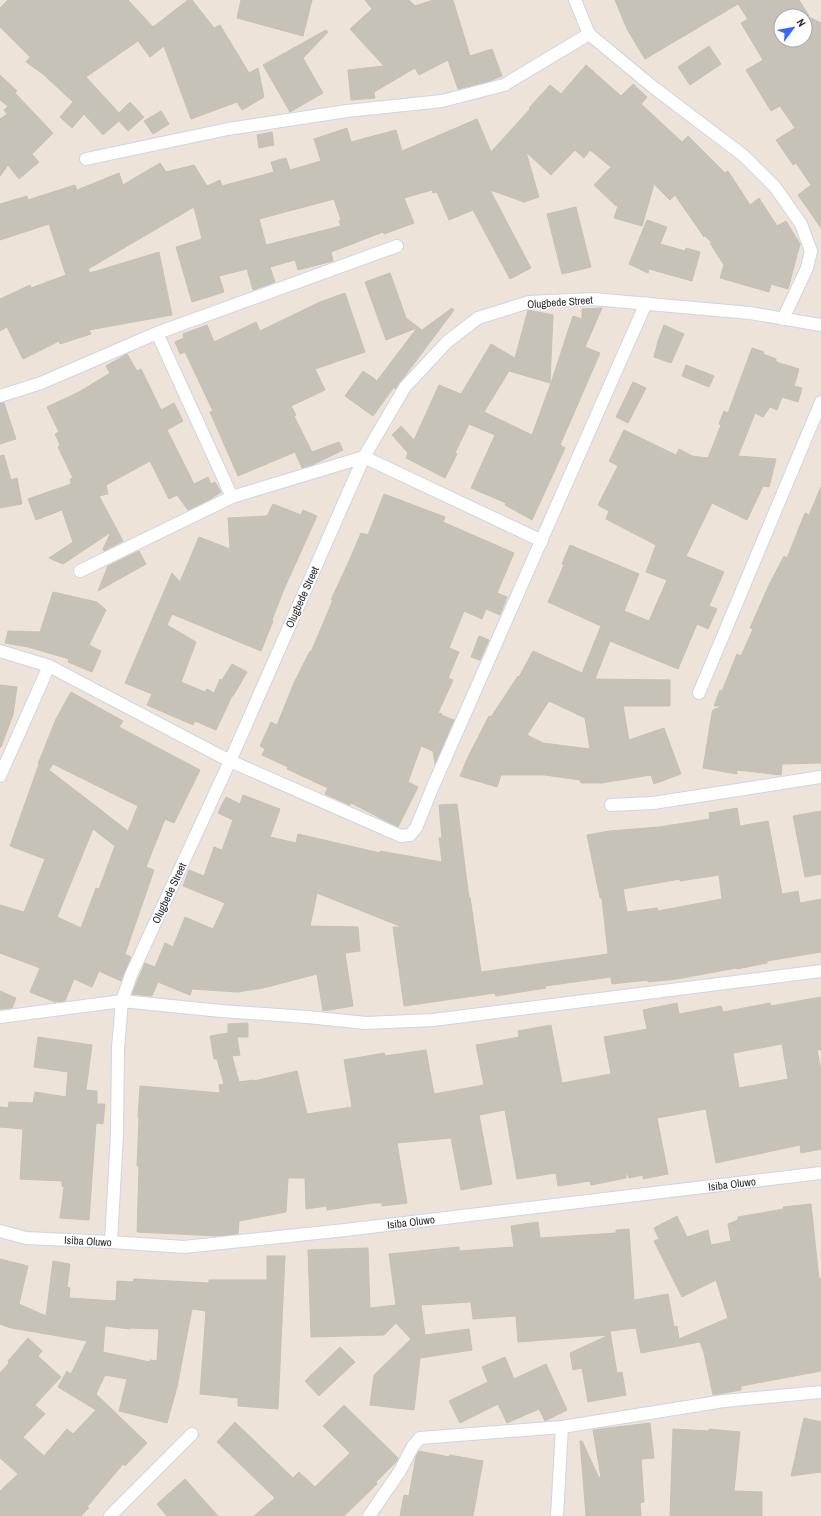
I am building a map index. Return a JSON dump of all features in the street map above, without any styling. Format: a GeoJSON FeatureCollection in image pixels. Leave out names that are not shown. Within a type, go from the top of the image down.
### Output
{"type":"FeatureCollection","features":[{"type":"Feature","properties":{"kind":"street"},"geometry":{"type":"LineString","coordinates":[[574,0],[588,34],[653,87],[744,156],[775,187],[801,224],[811,251],[807,268],[783,319]]}},
{"type":"Feature","properties":{"kind":"street"},"geometry":{"type":"LineString","coordinates":[[86,159],[228,129],[347,111],[442,101],[504,85],[588,34]]}},
{"type":"Feature","properties":{"kind":"street"},"geometry":{"type":"LineString","coordinates":[[0,396],[41,383],[157,333],[397,246]]}},
{"type":"Feature","properties":{"kind":"street","name":"Olugbede Street"},"geometry":{"type":"LineString","coordinates":[[111,1242],[117,1134],[118,1048],[122,1001],[132,975],[230,760],[364,457],[405,387],[447,342],[478,318],[529,302],[593,299],[646,303],[750,312],[821,325]]}},
{"type":"Feature","properties":{"kind":"street"},"geometry":{"type":"LineString","coordinates":[[0,651],[49,666],[230,760],[401,836],[410,835],[416,828],[646,303]]}},
{"type":"Feature","properties":{"kind":"street"},"geometry":{"type":"LineString","coordinates":[[157,333],[232,496]]}},
{"type":"Feature","properties":{"kind":"street"},"geometry":{"type":"LineString","coordinates":[[700,693],[821,402]]}},
{"type":"Feature","properties":{"kind":"street"},"geometry":{"type":"LineString","coordinates":[[80,571],[232,496],[364,457],[542,541]]}},
{"type":"Feature","properties":{"kind":"street"},"geometry":{"type":"LineString","coordinates":[[0,776],[49,666]]}},
{"type":"Feature","properties":{"kind":"street"},"geometry":{"type":"LineString","coordinates":[[611,805],[653,803],[821,777]]}},
{"type":"Feature","properties":{"kind":"street"},"geometry":{"type":"LineString","coordinates":[[0,1017],[122,1001],[366,1023],[433,1020],[821,971]]}},
{"type":"Feature","properties":{"kind":"street","name":"Isiba Oluwo"},"geometry":{"type":"LineString","coordinates":[[0,1231],[26,1238],[184,1247],[353,1229],[821,1173]]}},
{"type":"Feature","properties":{"kind":"street"},"geometry":{"type":"LineString","coordinates":[[368,1516],[400,1472],[413,1446],[420,1438],[562,1427],[724,1401],[821,1392]]}},
{"type":"Feature","properties":{"kind":"street"},"geometry":{"type":"LineString","coordinates":[[556,1516],[562,1427]]}},
{"type":"Feature","properties":{"kind":"street"},"geometry":{"type":"LineString","coordinates":[[110,1516],[192,1434]]}},
{"type":"Feature","properties":{"kind":"building"},"geometry":{"type":"Polygon","coordinates":[[[8,0],[128,0],[153,27],[188,0],[192,0],[214,28],[220,25],[249,73],[258,68],[264,97],[242,110],[237,102],[191,119],[164,46],[150,57],[138,41],[86,77],[119,113],[130,102],[144,117],[128,131],[119,121],[103,135],[84,114],[72,128],[60,117],[73,102],[43,74],[26,62],[30,57],[0,27],[0,8],[8,0]]]}},
{"type":"Feature","properties":{"kind":"building"},"geometry":{"type":"Polygon","coordinates":[[[241,0],[312,0],[303,36],[237,18],[241,0]]]}},
{"type":"Feature","properties":{"kind":"building"},"geometry":{"type":"Polygon","coordinates":[[[365,0],[409,0],[415,6],[433,0],[453,0],[470,56],[492,49],[502,76],[487,82],[458,89],[448,60],[419,75],[415,68],[374,92],[375,98],[351,100],[348,70],[384,66],[350,29],[372,9],[365,0]]]}},
{"type":"Feature","properties":{"kind":"building"},"geometry":{"type":"Polygon","coordinates":[[[615,0],[799,0],[804,8],[773,8],[773,48],[813,48],[813,19],[821,23],[821,228],[798,195],[811,185],[796,163],[793,165],[776,140],[795,128],[780,106],[771,111],[746,70],[763,60],[741,23],[748,19],[738,4],[645,59],[627,29],[615,0]]]}},
{"type":"Feature","properties":{"kind":"building"},"geometry":{"type":"Polygon","coordinates":[[[326,30],[328,32],[303,58],[323,93],[290,112],[263,65],[326,30]]]}},
{"type":"Feature","properties":{"kind":"building"},"geometry":{"type":"Polygon","coordinates":[[[709,46],[721,64],[690,85],[678,67],[709,46]]]}},
{"type":"Feature","properties":{"kind":"building"},"geometry":{"type":"Polygon","coordinates":[[[586,65],[621,96],[633,84],[647,97],[641,104],[682,142],[688,136],[725,173],[728,171],[750,205],[759,198],[777,226],[786,221],[800,244],[788,289],[771,284],[769,292],[720,278],[724,265],[710,243],[714,245],[704,235],[704,237],[675,195],[670,200],[654,184],[642,226],[614,218],[618,206],[615,205],[594,185],[611,167],[590,150],[584,158],[575,150],[551,175],[526,152],[539,197],[524,202],[490,190],[531,268],[510,279],[473,210],[449,220],[437,192],[433,193],[432,190],[404,198],[414,223],[384,234],[383,232],[331,252],[333,261],[298,270],[295,260],[270,267],[275,282],[253,290],[247,269],[219,276],[224,292],[192,302],[176,247],[202,239],[194,207],[88,269],[90,273],[159,252],[172,315],[89,330],[91,334],[60,344],[59,341],[23,359],[7,327],[0,331],[0,299],[30,285],[31,288],[66,275],[49,224],[0,240],[0,204],[27,196],[28,200],[75,185],[77,190],[119,173],[123,185],[160,163],[166,172],[194,165],[207,186],[220,180],[222,186],[274,172],[271,162],[286,158],[290,170],[321,161],[314,139],[347,128],[351,142],[396,130],[402,151],[477,119],[491,152],[550,85],[561,94],[586,65]],[[334,199],[259,219],[266,245],[341,226],[339,221],[341,220],[334,199]]]}},
{"type":"Feature","properties":{"kind":"building"},"geometry":{"type":"Polygon","coordinates":[[[0,75],[17,91],[15,93],[53,133],[32,154],[39,162],[19,179],[8,165],[0,176],[0,119],[7,114],[4,110],[8,106],[0,100],[0,75]]]}},
{"type":"Feature","properties":{"kind":"building"},"geometry":{"type":"Polygon","coordinates":[[[161,111],[169,124],[153,134],[144,121],[161,111]]]}},
{"type":"Feature","properties":{"kind":"building"},"geometry":{"type":"Polygon","coordinates":[[[272,132],[274,145],[259,148],[257,135],[272,132]]]}},
{"type":"Feature","properties":{"kind":"building"},"geometry":{"type":"Polygon","coordinates":[[[576,207],[591,267],[562,274],[547,214],[576,207]]]}},
{"type":"Feature","properties":{"kind":"building"},"geometry":{"type":"Polygon","coordinates":[[[647,220],[667,227],[660,244],[685,251],[686,248],[700,252],[692,281],[649,269],[648,273],[629,264],[647,220]]]}},
{"type":"Feature","properties":{"kind":"building"},"geometry":{"type":"Polygon","coordinates":[[[390,273],[406,318],[422,330],[452,308],[454,310],[373,416],[345,396],[363,371],[375,379],[376,382],[417,328],[386,340],[365,282],[390,273]]]}},
{"type":"Feature","properties":{"kind":"building"},"geometry":{"type":"Polygon","coordinates":[[[345,293],[365,352],[315,369],[325,390],[291,406],[296,415],[294,416],[312,452],[339,442],[343,450],[312,465],[302,468],[295,452],[238,476],[210,412],[213,411],[185,352],[180,354],[175,342],[184,338],[183,334],[207,325],[214,342],[256,322],[260,331],[320,302],[345,293]]]}},
{"type":"Feature","properties":{"kind":"building"},"geometry":{"type":"Polygon","coordinates":[[[602,308],[585,347],[600,353],[560,445],[565,448],[532,520],[505,505],[506,503],[471,488],[495,435],[469,424],[455,453],[457,454],[445,478],[406,458],[408,453],[392,435],[401,426],[414,440],[439,385],[461,394],[491,344],[515,358],[528,310],[553,315],[550,383],[509,371],[484,412],[532,435],[551,383],[573,316],[582,319],[582,309],[602,308]]]}},
{"type":"Feature","properties":{"kind":"building"},"geometry":{"type":"Polygon","coordinates":[[[664,325],[684,334],[671,363],[654,357],[664,325]]]}},
{"type":"Feature","properties":{"kind":"building"},"geometry":{"type":"Polygon","coordinates":[[[752,348],[764,352],[763,354],[776,359],[776,362],[799,369],[794,386],[802,388],[798,402],[782,397],[777,410],[770,407],[763,417],[755,413],[738,456],[776,459],[769,487],[763,486],[747,520],[712,503],[686,556],[724,572],[709,606],[717,609],[708,629],[697,624],[678,669],[610,641],[595,679],[670,680],[670,706],[623,706],[629,740],[664,728],[681,774],[654,784],[651,775],[601,783],[581,783],[580,780],[545,775],[501,775],[497,787],[460,776],[489,716],[491,717],[518,676],[519,677],[533,651],[582,673],[601,626],[548,602],[564,565],[562,564],[570,545],[639,574],[624,611],[649,621],[667,580],[646,572],[656,545],[606,519],[609,511],[598,505],[618,466],[609,461],[624,430],[676,455],[679,449],[692,456],[708,458],[721,425],[719,424],[724,411],[728,413],[752,348]],[[549,701],[527,735],[543,743],[590,749],[585,718],[549,701]]]}},
{"type":"Feature","properties":{"kind":"building"},"geometry":{"type":"Polygon","coordinates":[[[127,354],[137,371],[141,369],[161,410],[174,403],[183,421],[167,430],[194,484],[208,477],[211,484],[215,482],[221,492],[209,500],[188,510],[177,495],[169,499],[150,461],[106,485],[108,494],[99,496],[123,541],[104,551],[103,549],[111,532],[63,564],[49,558],[73,542],[62,510],[36,520],[28,499],[71,484],[70,479],[73,478],[58,447],[60,445],[55,434],[59,432],[47,407],[79,392],[110,373],[106,366],[127,354]]]}},
{"type":"Feature","properties":{"kind":"building"},"geometry":{"type":"Polygon","coordinates":[[[686,365],[714,376],[709,387],[682,376],[686,365]]]}},
{"type":"Feature","properties":{"kind":"building"},"geometry":{"type":"Polygon","coordinates":[[[633,382],[646,388],[628,423],[616,417],[633,382]]]}},
{"type":"Feature","properties":{"kind":"building"},"geometry":{"type":"Polygon","coordinates":[[[0,403],[4,403],[16,439],[0,444],[0,403]]]}},
{"type":"Feature","properties":{"kind":"building"},"geometry":{"type":"Polygon","coordinates":[[[4,455],[11,480],[17,478],[22,504],[0,508],[0,456],[4,455]]]}},
{"type":"Feature","properties":{"kind":"building"},"geometry":{"type":"Polygon","coordinates":[[[821,487],[821,763],[782,764],[781,775],[737,770],[737,774],[703,768],[712,713],[713,710],[722,706],[714,706],[720,690],[722,691],[737,654],[741,656],[753,629],[750,628],[769,585],[784,556],[787,558],[805,513],[809,515],[821,487]]]}},
{"type":"Feature","properties":{"kind":"building"},"geometry":{"type":"Polygon","coordinates":[[[384,494],[445,517],[443,522],[514,553],[497,593],[507,597],[500,615],[486,609],[482,619],[464,611],[449,648],[459,652],[448,678],[453,680],[438,713],[454,720],[435,764],[433,751],[421,746],[408,782],[418,787],[398,827],[351,803],[350,805],[325,794],[328,788],[287,769],[288,767],[262,755],[265,749],[260,746],[271,722],[277,725],[294,683],[310,651],[311,652],[333,600],[331,600],[361,533],[368,535],[384,494]]]}},
{"type":"Feature","properties":{"kind":"building"},"geometry":{"type":"Polygon","coordinates":[[[273,504],[301,515],[303,510],[317,516],[284,589],[261,651],[172,614],[167,625],[196,642],[181,682],[205,692],[207,689],[214,693],[220,679],[222,680],[232,664],[247,672],[232,696],[216,730],[195,721],[193,725],[147,705],[152,694],[125,683],[172,573],[180,582],[199,537],[230,549],[228,518],[267,516],[273,504]]]}},
{"type":"Feature","properties":{"kind":"building"},"geometry":{"type":"Polygon","coordinates":[[[139,551],[146,564],[98,591],[108,566],[139,551]]]}},
{"type":"Feature","properties":{"kind":"building"},"geometry":{"type":"Polygon","coordinates":[[[53,592],[97,602],[106,610],[89,645],[101,651],[92,672],[68,662],[69,659],[28,647],[5,643],[8,631],[40,632],[53,592]]]}},
{"type":"Feature","properties":{"kind":"building"},"geometry":{"type":"Polygon","coordinates":[[[479,636],[489,640],[480,660],[471,657],[479,636]]]}},
{"type":"Feature","properties":{"kind":"building"},"geometry":{"type":"Polygon","coordinates":[[[0,685],[17,687],[13,715],[1,747],[0,747],[0,685]]]}},
{"type":"Feature","properties":{"kind":"building"},"geometry":{"type":"Polygon","coordinates":[[[71,692],[123,721],[119,727],[200,770],[174,823],[165,819],[146,867],[154,870],[125,954],[131,957],[121,981],[99,971],[92,987],[74,979],[65,1001],[55,1002],[30,992],[40,968],[0,953],[0,905],[24,912],[45,859],[10,846],[38,764],[56,719],[71,692]],[[53,764],[49,770],[128,831],[138,806],[53,764]],[[93,829],[57,917],[81,928],[96,888],[99,889],[115,846],[93,829]]]}},
{"type":"Feature","properties":{"kind":"building"},"geometry":{"type":"Polygon","coordinates":[[[243,795],[280,809],[270,837],[296,843],[298,834],[380,853],[380,851],[442,862],[439,838],[442,838],[439,805],[457,804],[469,898],[470,897],[481,972],[608,954],[602,898],[600,898],[587,835],[610,831],[659,827],[710,819],[709,813],[737,808],[740,826],[768,821],[782,894],[798,891],[800,903],[821,899],[821,952],[767,961],[767,963],[737,969],[677,979],[648,982],[648,980],[612,984],[611,977],[545,986],[546,988],[496,996],[495,993],[404,1006],[393,927],[402,927],[317,893],[310,926],[358,927],[360,951],[345,953],[353,1006],[323,1011],[317,974],[263,988],[238,992],[192,989],[190,995],[158,982],[152,996],[132,994],[145,963],[155,967],[165,943],[173,947],[185,917],[213,929],[225,903],[183,886],[189,870],[204,876],[214,847],[222,850],[233,820],[218,813],[226,797],[240,804],[243,795]],[[719,875],[680,881],[680,879],[623,889],[627,912],[657,908],[658,911],[722,899],[719,875]]]}},
{"type":"Feature","properties":{"kind":"building"},"geometry":{"type":"Polygon","coordinates":[[[821,811],[821,874],[805,877],[793,816],[821,811]]]}},
{"type":"Feature","properties":{"kind":"building"},"geometry":{"type":"Polygon","coordinates":[[[0,991],[16,998],[12,1008],[0,1009],[0,991]]]}},
{"type":"Feature","properties":{"kind":"building"},"geometry":{"type":"Polygon","coordinates":[[[821,997],[821,1050],[817,1050],[821,1070],[821,1149],[801,1153],[800,1145],[716,1163],[706,1109],[657,1118],[668,1174],[643,1179],[643,1175],[629,1178],[626,1171],[626,1178],[591,1185],[590,1181],[558,1186],[556,1173],[517,1179],[505,1110],[479,1115],[492,1184],[461,1190],[451,1138],[397,1143],[407,1203],[382,1206],[382,1203],[373,1203],[327,1210],[327,1206],[306,1209],[305,1178],[288,1178],[286,1212],[239,1221],[238,1234],[218,1236],[137,1232],[139,1166],[137,1166],[138,1117],[140,1086],[220,1093],[219,1085],[224,1084],[217,1059],[214,1059],[210,1036],[228,1033],[228,1024],[248,1023],[248,1037],[237,1037],[240,1055],[232,1056],[239,1082],[254,1081],[297,1071],[307,1114],[352,1107],[344,1060],[384,1053],[385,1056],[426,1050],[434,1094],[484,1085],[476,1045],[519,1037],[518,1031],[551,1025],[562,1083],[611,1074],[604,1037],[647,1029],[643,1010],[677,1003],[679,1014],[721,1006],[723,1012],[770,1003],[771,1006],[821,997]],[[782,1044],[733,1053],[739,1088],[788,1079],[782,1044]]]}},
{"type":"Feature","properties":{"kind":"building"},"geometry":{"type":"Polygon","coordinates":[[[38,1037],[92,1045],[86,1090],[97,1091],[97,1104],[105,1104],[103,1124],[96,1123],[89,1220],[60,1218],[64,1187],[62,1186],[62,1181],[20,1179],[23,1129],[0,1127],[0,1107],[8,1108],[9,1102],[33,1103],[35,1092],[66,1097],[68,1072],[34,1067],[38,1037]]]}},
{"type":"Feature","properties":{"kind":"building"},"geometry":{"type":"Polygon","coordinates":[[[811,1204],[819,1279],[821,1278],[821,1371],[741,1386],[741,1390],[713,1395],[704,1353],[700,1342],[641,1353],[636,1328],[610,1331],[617,1373],[622,1372],[626,1395],[588,1402],[582,1368],[573,1370],[570,1353],[609,1335],[518,1342],[516,1316],[473,1319],[471,1302],[421,1305],[425,1335],[469,1329],[472,1350],[420,1358],[414,1410],[370,1405],[374,1375],[411,1339],[396,1323],[384,1335],[311,1337],[308,1250],[368,1248],[370,1308],[396,1305],[389,1254],[459,1247],[459,1251],[514,1247],[511,1226],[538,1222],[540,1238],[616,1233],[616,1230],[629,1229],[634,1300],[668,1294],[674,1327],[677,1326],[679,1339],[728,1318],[716,1280],[682,1297],[654,1241],[659,1239],[654,1228],[677,1216],[687,1237],[708,1230],[711,1245],[731,1241],[728,1224],[738,1220],[738,1217],[784,1209],[783,1207],[811,1204]]]}},
{"type":"Feature","properties":{"kind":"building"},"geometry":{"type":"Polygon","coordinates":[[[267,1256],[285,1256],[278,1409],[238,1406],[238,1398],[200,1394],[206,1311],[192,1309],[177,1387],[167,1423],[119,1411],[127,1379],[105,1375],[96,1394],[147,1443],[125,1466],[123,1464],[87,1507],[89,1508],[81,1516],[0,1516],[0,1491],[18,1474],[0,1458],[0,1373],[9,1363],[8,1361],[28,1338],[42,1351],[38,1356],[61,1377],[35,1405],[45,1414],[23,1437],[44,1456],[67,1429],[73,1434],[96,1410],[58,1387],[67,1371],[71,1374],[87,1341],[11,1328],[0,1324],[0,1259],[28,1266],[19,1304],[46,1316],[53,1261],[70,1264],[67,1287],[70,1288],[69,1298],[116,1301],[117,1281],[133,1282],[134,1279],[209,1283],[209,1280],[267,1280],[267,1256]],[[105,1326],[103,1352],[150,1362],[150,1360],[157,1361],[159,1329],[130,1329],[105,1326]]]}},
{"type":"Feature","properties":{"kind":"building"},"geometry":{"type":"Polygon","coordinates":[[[340,1347],[355,1362],[319,1396],[305,1381],[340,1347]]]}},
{"type":"Feature","properties":{"kind":"building"},"geometry":{"type":"Polygon","coordinates":[[[505,1357],[514,1379],[546,1364],[567,1410],[545,1421],[539,1409],[507,1423],[498,1404],[460,1423],[449,1401],[488,1382],[482,1367],[505,1357]]]}},
{"type":"Feature","properties":{"kind":"building"},"geometry":{"type":"Polygon","coordinates":[[[344,1405],[398,1458],[396,1462],[376,1482],[377,1484],[344,1516],[254,1516],[275,1498],[217,1442],[235,1422],[293,1478],[299,1472],[315,1487],[350,1453],[323,1426],[344,1405]]]}},
{"type":"Feature","properties":{"kind":"building"},"geometry":{"type":"Polygon","coordinates":[[[804,1418],[821,1422],[821,1472],[791,1476],[804,1418]]]}},
{"type":"Feature","properties":{"kind":"building"},"geometry":{"type":"Polygon","coordinates":[[[650,1423],[654,1458],[641,1459],[644,1502],[640,1503],[641,1516],[586,1516],[580,1441],[582,1441],[599,1478],[601,1477],[593,1430],[650,1423]]]}},
{"type":"Feature","properties":{"kind":"building"},"geometry":{"type":"Polygon","coordinates":[[[673,1429],[709,1431],[709,1429],[740,1432],[734,1491],[762,1492],[762,1516],[670,1516],[673,1429]]]}},
{"type":"Feature","properties":{"kind":"building"},"geometry":{"type":"Polygon","coordinates":[[[419,1451],[449,1457],[450,1455],[483,1461],[473,1516],[400,1516],[404,1495],[409,1496],[416,1456],[419,1451]]]}},
{"type":"Feature","properties":{"kind":"building"},"geometry":{"type":"Polygon","coordinates":[[[185,1479],[218,1516],[167,1516],[157,1504],[185,1479]]]}}]}
